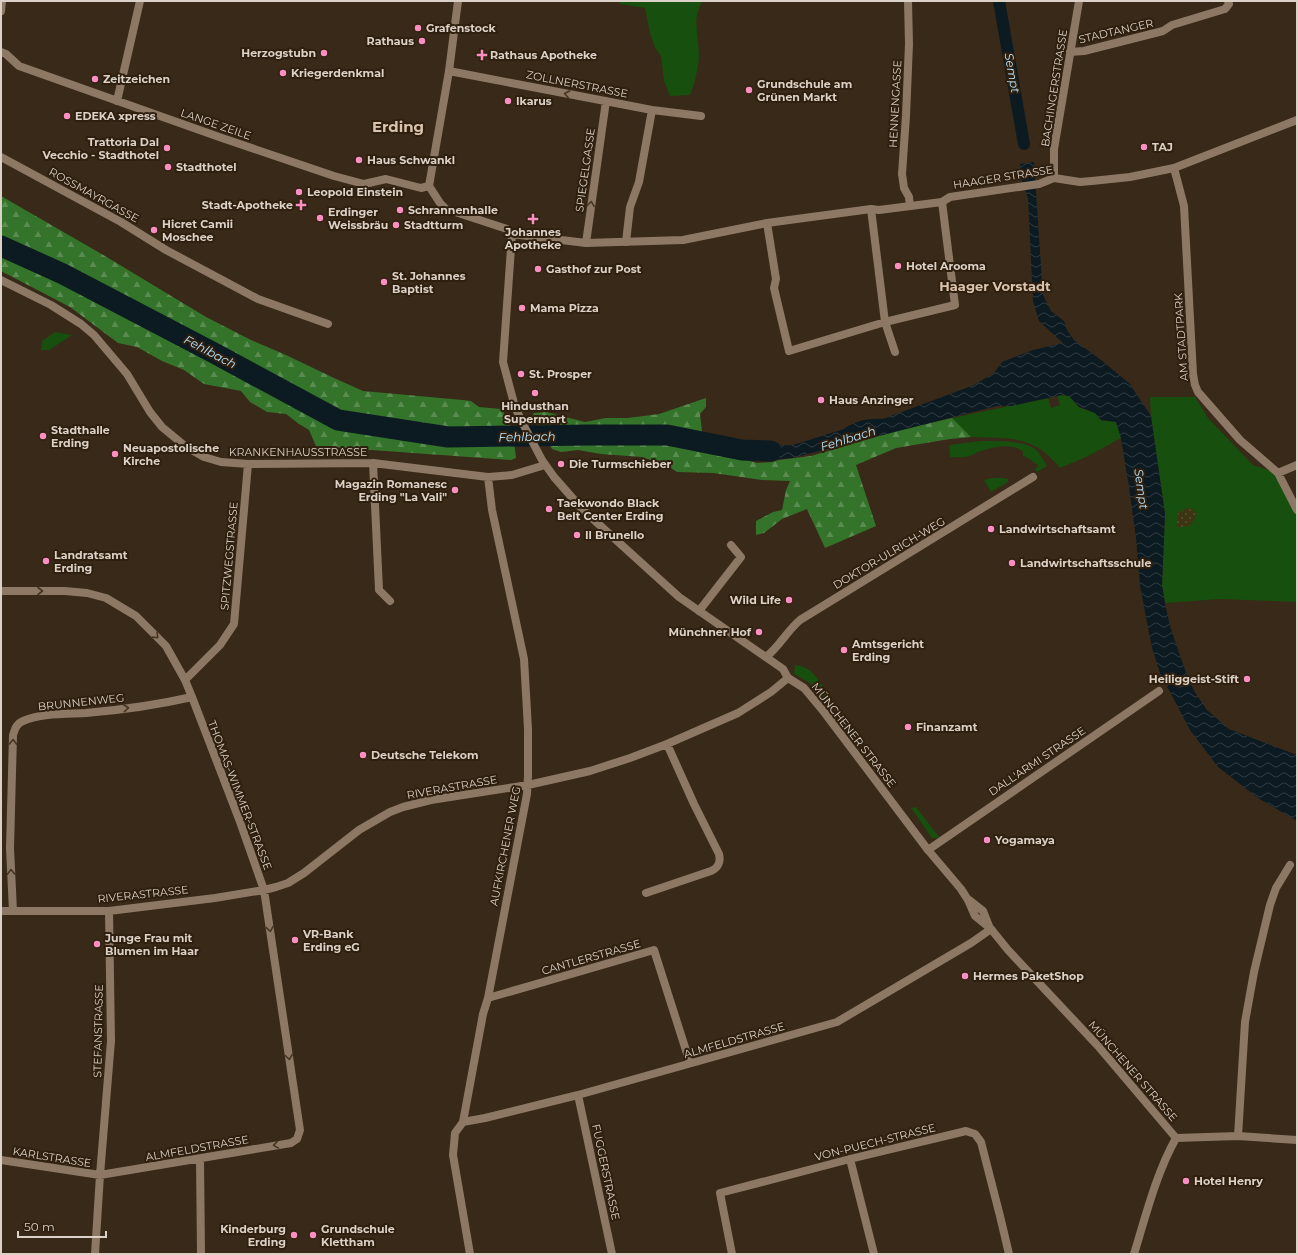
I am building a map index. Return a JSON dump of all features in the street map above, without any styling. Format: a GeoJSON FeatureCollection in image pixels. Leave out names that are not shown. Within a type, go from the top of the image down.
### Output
{"type":"FeatureCollection","features":[{"type":"Feature","properties":{"kind":"street"},"geometry":{"type":"LineString","coordinates":[[1,11],[2,1]]}},
{"type":"Feature","properties":{"kind":"street"},"geometry":{"type":"LineString","coordinates":[[117,101],[140,1]]}},
{"type":"Feature","properties":{"kind":"street"},"geometry":{"type":"LineString","coordinates":[[458,1],[449,71],[429,186],[440,203],[446,209],[507,229],[512,234]]}},
{"type":"Feature","properties":{"kind":"street","name":"HENNENGASSE"},"geometry":{"type":"LineString","coordinates":[[908,1],[909,44],[902,174],[904,188],[909,197],[910,206]]}},
{"type":"Feature","properties":{"kind":"street","name":"BACHINGERSTRASSE"},"geometry":{"type":"LineString","coordinates":[[1054,178],[1054,149],[1080,1]]}},
{"type":"Feature","properties":{"kind":"street","name":"STADTANGER"},"geometry":{"type":"LineString","coordinates":[[1070,52],[1084,51],[1163,31],[1172,26],[1225,10],[1229,4],[1228,1]]}},
{"type":"Feature","properties":{"kind":"street","name":"LANGE ZEILE"},"geometry":{"type":"LineString","coordinates":[[1,52],[6,54],[19,66],[222,138],[342,178],[364,184],[386,179],[421,188],[429,186]]}},
{"type":"Feature","properties":{"kind":"street","name":"ZOLLNERSTRASSE"},"geometry":{"type":"LineString","coordinates":[[449,71],[462,72],[652,110],[701,116]]}},
{"type":"Feature","properties":{"kind":"street","name":"SPIEGELGASSE"},"geometry":{"type":"LineString","coordinates":[[586,243],[606,101]]}},
{"type":"Feature","properties":{"kind":"street"},"geometry":{"type":"LineString","coordinates":[[626,242],[630,207],[639,182],[652,110]]}},
{"type":"Feature","properties":{"kind":"street","name":"HAAGER STRASSE"},"geometry":{"type":"LineString","coordinates":[[512,234],[586,243],[683,240],[767,223],[942,202],[950,197],[1039,184],[1054,178],[1080,182],[1130,176],[1174,168],[1297,120]]}},
{"type":"Feature","properties":{"kind":"street","name":"ROSSMAYRGASSE"},"geometry":{"type":"LineString","coordinates":[[1,157],[122,222],[166,250],[258,298],[328,324]]}},
{"type":"Feature","properties":{"kind":"street","name":"AM STADTPARK"},"geometry":{"type":"LineString","coordinates":[[1174,168],[1184,206],[1193,374],[1195,386],[1198,392],[1240,440],[1278,473]]}},
{"type":"Feature","properties":{"kind":"street"},"geometry":{"type":"LineString","coordinates":[[767,223],[776,279],[774,288],[789,351],[885,322],[955,305],[942,202]]}},
{"type":"Feature","properties":{"kind":"street"},"geometry":{"type":"LineString","coordinates":[[871,210],[885,322],[895,352]]}},
{"type":"Feature","properties":{"kind":"street","name":"MÜNCHENER STRASSE"},"geometry":{"type":"LineString","coordinates":[[512,234],[503,362],[515,407],[544,464],[583,510],[679,597],[783,669],[788,678],[804,688],[824,712],[928,850],[968,900],[982,911],[991,929],[1098,1046],[1176,1138],[1238,1136],[1297,1140]]}},
{"type":"Feature","properties":{"kind":"street","name":"KRANKENHAUSSTRASSE"},"geometry":{"type":"LineString","coordinates":[[1,280],[51,305],[81,324],[94,335],[126,374],[150,412],[162,427],[185,446],[204,457],[221,462],[248,464],[373,463],[488,477],[512,476],[544,464]]}},
{"type":"Feature","properties":{"kind":"street"},"geometry":{"type":"LineString","coordinates":[[373,463],[379,590],[390,601]]}},
{"type":"Feature","properties":{"kind":"street","name":"SPITZWEGSTRASSE"},"geometry":{"type":"LineString","coordinates":[[184,680],[220,645],[234,624],[248,464]]}},
{"type":"Feature","properties":{"kind":"street"},"geometry":{"type":"LineString","coordinates":[[1297,465],[1278,473],[1297,510]]}},
{"type":"Feature","properties":{"kind":"street","name":"AUFKIRCHENER WEG"},"geometry":{"type":"LineString","coordinates":[[470,1254],[453,1155],[455,1132],[463,1122],[528,785],[528,729],[524,659],[492,510],[488,477]]}},
{"type":"Feature","properties":{"kind":"street","name":"DOKTOR-ULRICH-WEG"},"geometry":{"type":"LineString","coordinates":[[766,657],[772,652],[792,626],[800,620],[1033,477]]}},
{"type":"Feature","properties":{"kind":"street"},"geometry":{"type":"LineString","coordinates":[[699,611],[741,557],[731,545]]}},
{"type":"Feature","properties":{"kind":"street","name":"THOMAS-WIMMER-STRASSE"},"geometry":{"type":"LineString","coordinates":[[1,591],[65,591],[87,593],[106,598],[136,616],[166,646],[192,697],[239,819],[264,890],[300,1130],[297,1139]]}},
{"type":"Feature","properties":{"kind":"street","name":"RIVERASTRASSE"},"geometry":{"type":"LineString","coordinates":[[1,911],[109,910],[264,890],[288,883],[304,873],[359,830],[390,812],[431,800],[528,785],[590,771],[667,744],[738,713],[771,692],[788,678]]}},
{"type":"Feature","properties":{"kind":"street","name":"DALL'ARMI STRASSE"},"geometry":{"type":"LineString","coordinates":[[928,850],[1159,691]]}},
{"type":"Feature","properties":{"kind":"street","name":"BRUNNENWEG"},"geometry":{"type":"LineString","coordinates":[[13,911],[10,848],[13,735],[16,726],[22,721],[40,716],[88,713],[152,705],[192,697]]}},
{"type":"Feature","properties":{"kind":"street"},"geometry":{"type":"LineString","coordinates":[[646,893],[711,871],[717,867],[720,861],[719,854],[694,804],[667,744]]}},
{"type":"Feature","properties":{"kind":"street"},"geometry":{"type":"LineString","coordinates":[[1238,1136],[1245,1022],[1254,972],[1270,905],[1276,888],[1290,865]]}},
{"type":"Feature","properties":{"kind":"street","name":"STEFANSTRASSE"},"geometry":{"type":"LineString","coordinates":[[95,1254],[100,1175],[112,1041],[109,910]]}},
{"type":"Feature","properties":{"kind":"street","name":"ALMFELDSTRASSE"},"geometry":{"type":"LineString","coordinates":[[463,1122],[578,1095],[837,1022],[971,943],[991,929]]}},
{"type":"Feature","properties":{"kind":"street","name":"CANTLERSTRASSE"},"geometry":{"type":"LineString","coordinates":[[488,998],[654,950],[690,1063]]}},
{"type":"Feature","properties":{"kind":"street","name":"FUGGERSTRASSE"},"geometry":{"type":"LineString","coordinates":[[578,1095],[612,1254]]}},
{"type":"Feature","properties":{"kind":"street","name":"VON-PUECH-STRASSE"},"geometry":{"type":"LineString","coordinates":[[732,1254],[720,1192],[966,1131],[975,1134],[981,1142],[1009,1254]]}},
{"type":"Feature","properties":{"kind":"street"},"geometry":{"type":"LineString","coordinates":[[1134,1254],[1159,1172],[1176,1138]]}},
{"type":"Feature","properties":{"kind":"street","name":"ALMFELDSTRASSE"},"geometry":{"type":"LineString","coordinates":[[100,1175],[291,1143],[297,1139]]}},
{"type":"Feature","properties":{"kind":"street"},"geometry":{"type":"LineString","coordinates":[[200,1159],[201,1254]]}},
{"type":"Feature","properties":{"kind":"street"},"geometry":{"type":"LineString","coordinates":[[850,1159],[874,1254]]}},
{"type":"Feature","properties":{"kind":"street","name":"KARLSTRASSE"},"geometry":{"type":"LineString","coordinates":[[1,1160],[100,1175]]}},
{"type":"Feature","properties":{"kind":"green space"},"geometry":{"type":"Polygon","coordinates":[[[619,1],[703,1],[699,7],[696,20],[699,56],[696,76],[690,95],[670,96],[664,81],[661,56],[655,48],[650,33],[645,8],[620,4],[619,1]]]}},
{"type":"Feature","properties":{"kind":"green space"},"geometry":{"type":"Polygon","coordinates":[[[1,196],[206,317],[251,340],[363,391],[471,401],[479,407],[501,409],[509,425],[516,458],[511,460],[316,446],[309,430],[286,414],[267,412],[250,402],[241,391],[204,384],[184,370],[162,361],[137,347],[118,343],[70,307],[1,271],[1,196]]]}},
{"type":"Feature","properties":{"kind":"green space"},"geometry":{"type":"Polygon","coordinates":[[[55,332],[72,335],[49,350],[41,350],[42,341],[55,332]]]}},
{"type":"Feature","properties":{"kind":"green space"},"geometry":{"type":"Polygon","coordinates":[[[1057,395],[1069,396],[1079,407],[1095,413],[1101,420],[1116,422],[1121,438],[1088,456],[1060,468],[1040,449],[1020,440],[971,437],[952,418],[1048,398],[1051,408],[1060,405],[1057,395]]]}},
{"type":"Feature","properties":{"kind":"green space"},"geometry":{"type":"Polygon","coordinates":[[[1150,397],[1195,397],[1208,418],[1253,465],[1274,472],[1297,516],[1297,602],[1220,599],[1165,603],[1162,585],[1165,514],[1151,416],[1150,397]]]}},
{"type":"Feature","properties":{"kind":"green space"},"geometry":{"type":"Polygon","coordinates":[[[706,398],[706,407],[700,414],[703,440],[742,445],[742,459],[757,463],[811,456],[900,430],[952,418],[971,437],[896,448],[856,465],[876,526],[825,548],[807,509],[782,519],[764,533],[756,535],[756,521],[773,512],[782,510],[786,490],[790,481],[762,480],[713,473],[677,472],[668,466],[642,457],[601,454],[578,450],[561,452],[552,449],[532,416],[534,413],[546,412],[585,422],[606,418],[628,418],[659,414],[706,398]]]}},
{"type":"Feature","properties":{"kind":"green space"},"geometry":{"type":"Polygon","coordinates":[[[981,441],[1025,444],[1037,451],[1047,466],[1037,472],[1035,470],[1038,465],[1027,457],[1023,456],[1023,452],[1019,449],[1008,446],[991,448],[967,457],[950,457],[949,445],[981,441]]]}},
{"type":"Feature","properties":{"kind":"green space"},"geometry":{"type":"Polygon","coordinates":[[[992,478],[1008,479],[1008,482],[991,492],[984,480],[992,478]]]}},
{"type":"Feature","properties":{"kind":"green space"},"geometry":{"type":"Polygon","coordinates":[[[795,665],[802,666],[812,673],[831,697],[829,699],[824,697],[811,684],[794,674],[795,665]]]}},
{"type":"Feature","properties":{"kind":"green space"},"geometry":{"type":"Polygon","coordinates":[[[916,807],[939,837],[938,838],[932,838],[911,808],[916,807]]]}},
{"type":"Feature","properties":{"kind":"sand"},"geometry":{"type":"Polygon","coordinates":[[[1187,508],[1191,508],[1196,513],[1193,523],[1186,527],[1178,527],[1178,513],[1187,508]]]}},
{"type":"Feature","properties":{"kind":"water"},"geometry":{"type":"Polygon","coordinates":[[[1034,162],[1043,295],[1051,311],[1064,321],[1067,330],[1074,340],[1129,383],[1151,416],[1165,514],[1162,585],[1170,626],[1189,681],[1207,710],[1229,729],[1297,755],[1297,821],[1258,798],[1218,767],[1190,730],[1160,673],[1152,648],[1140,586],[1136,538],[1129,487],[1121,438],[1116,422],[1101,420],[1095,413],[1079,407],[1069,396],[1062,395],[1011,406],[997,406],[792,458],[758,460],[746,455],[742,450],[746,446],[793,445],[844,429],[857,422],[883,419],[974,385],[994,373],[1002,362],[1033,350],[1063,343],[1039,321],[1033,301],[1028,198],[1021,178],[1020,164],[1034,162]]]}},
{"type":"Feature","properties":{"kind":"waterway","name":"Sempt"},"geometry":{"type":"LineString","coordinates":[[999,1],[1024,144]]}},
{"type":"Feature","properties":{"kind":"waterway","name":"Fehlbach"},"geometry":{"type":"LineString","coordinates":[[1,246],[63,274],[338,420],[448,437],[667,435],[742,450],[771,451]]}},
{"type":"Feature","properties":{"kind":"place","name":"Grafenstock"},"geometry":{"type":"Point","coordinates":[418,28]}},
{"type":"Feature","properties":{"kind":"place","name":"Rathaus"},"geometry":{"type":"Point","coordinates":[422,41]}},
{"type":"Feature","properties":{"kind":"place","name":"Herzogstubn"},"geometry":{"type":"Point","coordinates":[324,53]}},
{"type":"Feature","properties":{"kind":"place","name":"Rathaus Apotheke"},"geometry":{"type":"Point","coordinates":[482,55]}},
{"type":"Feature","properties":{"kind":"place","name":"Kriegerdenkmal"},"geometry":{"type":"Point","coordinates":[283,73]}},
{"type":"Feature","properties":{"kind":"place","name":"Zeitzeichen"},"geometry":{"type":"Point","coordinates":[95,79]}},
{"type":"Feature","properties":{"kind":"place","name":"Grundschule am Grünen Markt"},"geometry":{"type":"Point","coordinates":[749,90]}},
{"type":"Feature","properties":{"kind":"place","name":"Ikarus"},"geometry":{"type":"Point","coordinates":[508,101]}},
{"type":"Feature","properties":{"kind":"place","name":"EDEKA xpress"},"geometry":{"type":"Point","coordinates":[67,116]}},
{"type":"Feature","properties":{"kind":"place","name":"TAJ"},"geometry":{"type":"Point","coordinates":[1144,147]}},
{"type":"Feature","properties":{"kind":"place","name":"Trattoria Dal Vecchio - Stadthotel"},"geometry":{"type":"Point","coordinates":[167,148]}},
{"type":"Feature","properties":{"kind":"place","name":"Haus Schwankl"},"geometry":{"type":"Point","coordinates":[359,160]}},
{"type":"Feature","properties":{"kind":"place","name":"Stadthotel"},"geometry":{"type":"Point","coordinates":[168,167]}},
{"type":"Feature","properties":{"kind":"place","name":"Leopold Einstein"},"geometry":{"type":"Point","coordinates":[299,192]}},
{"type":"Feature","properties":{"kind":"place","name":"Stadt-Apotheke"},"geometry":{"type":"Point","coordinates":[301,205]}},
{"type":"Feature","properties":{"kind":"place","name":"Schrannenhalle"},"geometry":{"type":"Point","coordinates":[400,210]}},
{"type":"Feature","properties":{"kind":"place","name":"Erdinger Weissbräu"},"geometry":{"type":"Point","coordinates":[320,218]}},
{"type":"Feature","properties":{"kind":"place","name":"Johannes Apotheke"},"geometry":{"type":"Point","coordinates":[533,219]}},
{"type":"Feature","properties":{"kind":"place","name":"Stadtturm"},"geometry":{"type":"Point","coordinates":[396,225]}},
{"type":"Feature","properties":{"kind":"place","name":"Hicret Camii Moschee"},"geometry":{"type":"Point","coordinates":[154,230]}},
{"type":"Feature","properties":{"kind":"place","name":"Hotel Arooma"},"geometry":{"type":"Point","coordinates":[898,266]}},
{"type":"Feature","properties":{"kind":"place","name":"Gasthof zur Post"},"geometry":{"type":"Point","coordinates":[538,269]}},
{"type":"Feature","properties":{"kind":"place","name":"St. Johannes Baptist"},"geometry":{"type":"Point","coordinates":[384,282]}},
{"type":"Feature","properties":{"kind":"place","name":"Mama Pizza"},"geometry":{"type":"Point","coordinates":[522,308]}},
{"type":"Feature","properties":{"kind":"place","name":"St. Prosper"},"geometry":{"type":"Point","coordinates":[521,374]}},
{"type":"Feature","properties":{"kind":"place","name":"Hindusthan Supermart"},"geometry":{"type":"Point","coordinates":[535,393]}},
{"type":"Feature","properties":{"kind":"place","name":"Haus Anzinger"},"geometry":{"type":"Point","coordinates":[821,400]}},
{"type":"Feature","properties":{"kind":"place","name":"Stadthalle Erding"},"geometry":{"type":"Point","coordinates":[43,436]}},
{"type":"Feature","properties":{"kind":"place","name":"Neuapostolische Kirche"},"geometry":{"type":"Point","coordinates":[115,454]}},
{"type":"Feature","properties":{"kind":"place","name":"Die Turmschieber"},"geometry":{"type":"Point","coordinates":[561,464]}},
{"type":"Feature","properties":{"kind":"place","name":"Magazin Romanesc Erding \"La Vali\""},"geometry":{"type":"Point","coordinates":[455,490]}},
{"type":"Feature","properties":{"kind":"place","name":"Taekwondo Black Belt Center Erding"},"geometry":{"type":"Point","coordinates":[549,509]}},
{"type":"Feature","properties":{"kind":"place","name":"Landwirtschaftsamt"},"geometry":{"type":"Point","coordinates":[991,529]}},
{"type":"Feature","properties":{"kind":"place","name":"Il Brunello"},"geometry":{"type":"Point","coordinates":[577,535]}},
{"type":"Feature","properties":{"kind":"place","name":"Landratsamt Erding"},"geometry":{"type":"Point","coordinates":[46,561]}},
{"type":"Feature","properties":{"kind":"place","name":"Landwirtschaftsschule"},"geometry":{"type":"Point","coordinates":[1012,563]}},
{"type":"Feature","properties":{"kind":"place","name":"Wild Life"},"geometry":{"type":"Point","coordinates":[789,600]}},
{"type":"Feature","properties":{"kind":"place","name":"Münchner Hof"},"geometry":{"type":"Point","coordinates":[759,632]}},
{"type":"Feature","properties":{"kind":"place","name":"Amtsgericht Erding"},"geometry":{"type":"Point","coordinates":[844,650]}},
{"type":"Feature","properties":{"kind":"place","name":"Heiliggeist-Stift"},"geometry":{"type":"Point","coordinates":[1247,679]}},
{"type":"Feature","properties":{"kind":"place","name":"Finanzamt"},"geometry":{"type":"Point","coordinates":[908,727]}},
{"type":"Feature","properties":{"kind":"place","name":"Deutsche Telekom"},"geometry":{"type":"Point","coordinates":[363,755]}},
{"type":"Feature","properties":{"kind":"place","name":"Yogamaya"},"geometry":{"type":"Point","coordinates":[987,840]}},
{"type":"Feature","properties":{"kind":"place","name":"VR-Bank Erding eG"},"geometry":{"type":"Point","coordinates":[295,940]}},
{"type":"Feature","properties":{"kind":"place","name":"Junge Frau mit Blumen im Haar"},"geometry":{"type":"Point","coordinates":[97,944]}},
{"type":"Feature","properties":{"kind":"place","name":"Hermes PaketShop"},"geometry":{"type":"Point","coordinates":[965,976]}},
{"type":"Feature","properties":{"kind":"place","name":"Hotel Henry"},"geometry":{"type":"Point","coordinates":[1186,1181]}},
{"type":"Feature","properties":{"kind":"place","name":"Kinderburg Erding"},"geometry":{"type":"Point","coordinates":[294,1235]}},
{"type":"Feature","properties":{"kind":"place","name":"Grundschule Klettham"},"geometry":{"type":"Point","coordinates":[313,1235]}},
{"type":"Feature","properties":{"kind":"district","name":"Erding"},"geometry":{"type":"Point","coordinates":[398,127]}},
{"type":"Feature","properties":{"kind":"district","name":"Haager Vorstadt"},"geometry":{"type":"Point","coordinates":[995,286]}}]}
